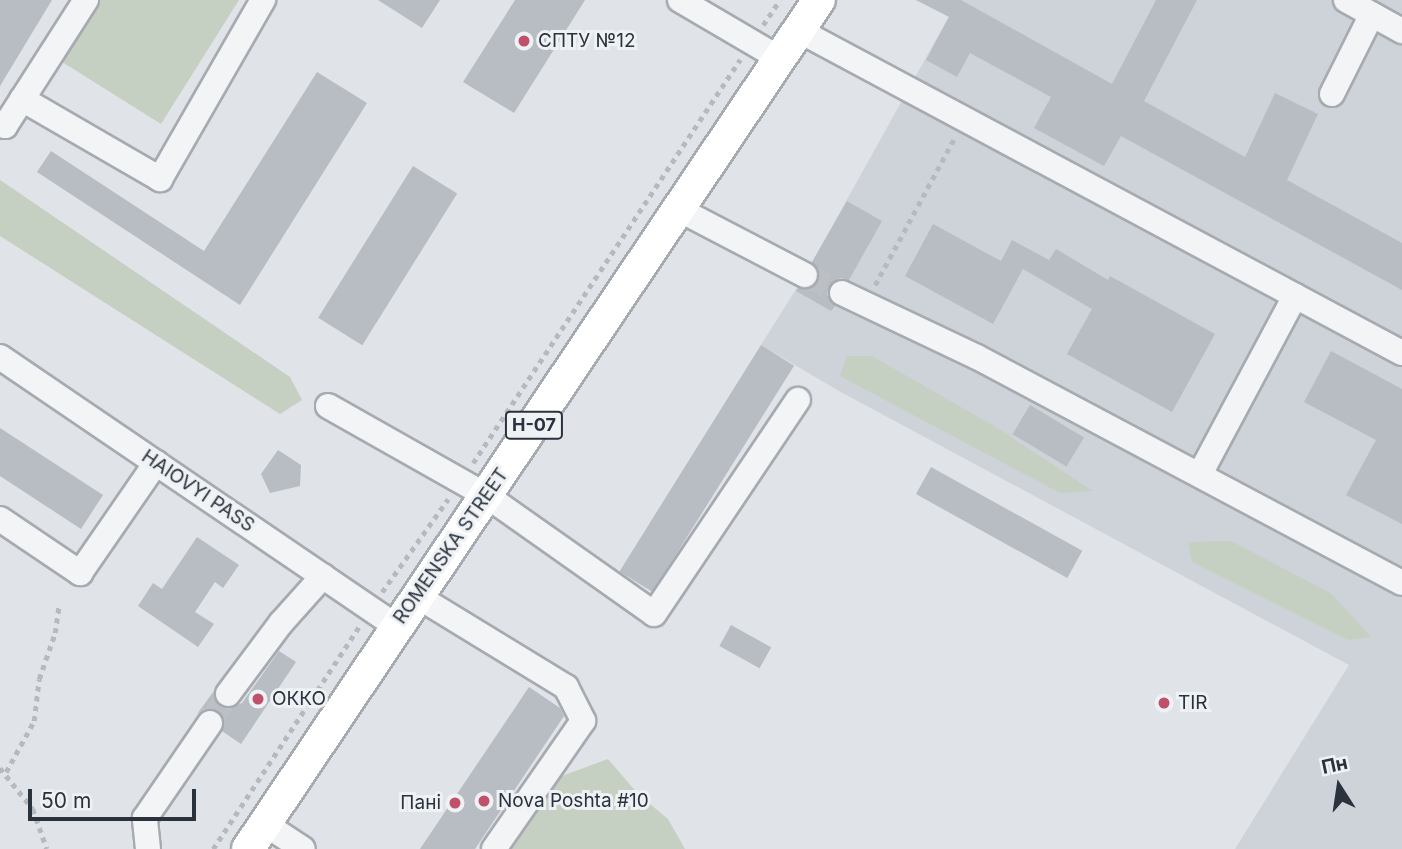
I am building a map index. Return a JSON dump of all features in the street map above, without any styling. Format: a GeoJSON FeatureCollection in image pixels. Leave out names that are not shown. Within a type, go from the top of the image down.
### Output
{"type":"FeatureCollection","features":[{"type":"Feature","properties":{"kind":"main road","name":"ROMENSKA STREET"},"geometry":{"type":"LineString","coordinates":[[256,836],[383,617],[418,596],[474,488],[678,209],[819,0]]}},
{"type":"Feature","properties":{"kind":"street"},"geometry":{"type":"LineString","coordinates":[[0,123],[5,126],[86,0]]}},
{"type":"Feature","properties":{"kind":"street"},"geometry":{"type":"LineString","coordinates":[[22,99],[160,179],[263,0]]}},
{"type":"Feature","properties":{"kind":"street"},"geometry":{"type":"LineString","coordinates":[[680,0],[779,58]]}},
{"type":"Feature","properties":{"kind":"street"},"geometry":{"type":"LineString","coordinates":[[1346,0],[1402,31]]}},
{"type":"Feature","properties":{"kind":"street"},"geometry":{"type":"LineString","coordinates":[[1332,94],[1372,14]]}},
{"type":"Feature","properties":{"kind":"street"},"geometry":{"type":"LineString","coordinates":[[798,30],[1402,353]]}},
{"type":"Feature","properties":{"kind":"street"},"geometry":{"type":"LineString","coordinates":[[678,209],[805,275]]}},
{"type":"Feature","properties":{"kind":"street"},"geometry":{"type":"LineString","coordinates":[[842,293],[977,357],[1402,583]]}},
{"type":"Feature","properties":{"kind":"street"},"geometry":{"type":"LineString","coordinates":[[1200,474],[1295,296]]}},
{"type":"Feature","properties":{"kind":"street","name":"HAIOVYI PASS"},"geometry":{"type":"LineString","coordinates":[[0,357],[383,617]]}},
{"type":"Feature","properties":{"kind":"street"},"geometry":{"type":"LineString","coordinates":[[328,406],[474,488],[654,614],[798,400]]}},
{"type":"Feature","properties":{"kind":"street"},"geometry":{"type":"LineString","coordinates":[[0,519],[80,573],[156,463]]}},
{"type":"Feature","properties":{"kind":"street"},"geometry":{"type":"LineString","coordinates":[[228,694],[281,623],[323,576]]}},
{"type":"Feature","properties":{"kind":"street"},"geometry":{"type":"LineString","coordinates":[[418,596],[566,687],[583,721],[494,849]]}},
{"type":"Feature","properties":{"kind":"street"},"geometry":{"type":"LineString","coordinates":[[148,849],[145,818],[210,723]]}},
{"type":"Feature","properties":{"kind":"street"},"geometry":{"type":"LineString","coordinates":[[256,836],[303,849]]}},
{"type":"Feature","properties":{"kind":"path"},"geometry":{"type":"LineString","coordinates":[[213,849],[474,488],[751,41],[780,0]]}},
{"type":"Feature","properties":{"kind":"path"},"geometry":{"type":"LineString","coordinates":[[873,288],[965,120]]}},
{"type":"Feature","properties":{"kind":"path"},"geometry":{"type":"LineString","coordinates":[[6,772],[34,720],[39,679],[54,633],[59,604]]}},
{"type":"Feature","properties":{"kind":"path"},"geometry":{"type":"LineString","coordinates":[[0,768],[6,772],[33,809],[47,849]]}},
{"type":"Feature","properties":{"kind":"shaded area"},"geometry":{"type":"Polygon","coordinates":[[[958,0],[1402,0],[1402,849],[1235,849],[1349,665],[839,391],[761,345],[805,275],[958,0]]]}},
{"type":"Feature","properties":{"kind":"green space"},"geometry":{"type":"Polygon","coordinates":[[[97,0],[239,0],[161,124],[59,60],[97,0]]]}},
{"type":"Feature","properties":{"kind":"green space"},"geometry":{"type":"Polygon","coordinates":[[[0,180],[290,377],[302,400],[280,414],[0,236],[0,180]]]}},
{"type":"Feature","properties":{"kind":"green space"},"geometry":{"type":"Polygon","coordinates":[[[847,356],[872,356],[994,426],[1093,491],[1060,493],[840,376],[847,356]]]}},
{"type":"Feature","properties":{"kind":"green space"},"geometry":{"type":"Polygon","coordinates":[[[1231,541],[1332,594],[1371,637],[1348,640],[1192,562],[1188,542],[1231,541]]]}},
{"type":"Feature","properties":{"kind":"green space"},"geometry":{"type":"Polygon","coordinates":[[[608,759],[639,795],[668,819],[685,849],[506,849],[554,779],[608,759]]]}},
{"type":"Feature","properties":{"kind":"building"},"geometry":{"type":"Polygon","coordinates":[[[0,0],[52,0],[0,86],[0,0]]]}},
{"type":"Feature","properties":{"kind":"building"},"geometry":{"type":"Polygon","coordinates":[[[378,0],[440,0],[422,28],[378,0]]]}},
{"type":"Feature","properties":{"kind":"building","name":"СПТУ №12"},"geometry":{"type":"Polygon","coordinates":[[[515,0],[585,0],[514,113],[463,82],[515,0]]]}},
{"type":"Feature","properties":{"kind":"building"},"geometry":{"type":"Polygon","coordinates":[[[916,0],[961,0],[1112,84],[1156,0],[1197,0],[1144,101],[1245,157],[1275,93],[1318,114],[1287,180],[1402,243],[1402,290],[1121,136],[1104,166],[1034,128],[1051,97],[970,53],[957,77],[926,60],[949,17],[916,0]]]}},
{"type":"Feature","properties":{"kind":"building"},"geometry":{"type":"Polygon","coordinates":[[[317,72],[367,103],[240,305],[37,172],[51,151],[204,251],[317,72]]]}},
{"type":"Feature","properties":{"kind":"building"},"geometry":{"type":"Polygon","coordinates":[[[413,166],[457,194],[362,345],[318,318],[413,166]]]}},
{"type":"Feature","properties":{"kind":"building"},"geometry":{"type":"Polygon","coordinates":[[[847,201],[882,221],[849,280],[840,278],[829,286],[827,295],[835,306],[831,311],[796,291],[798,288],[812,288],[818,282],[820,274],[812,262],[847,201]]]}},
{"type":"Feature","properties":{"kind":"building"},"geometry":{"type":"Polygon","coordinates":[[[933,224],[1001,261],[1012,240],[1049,260],[1056,249],[1108,280],[1110,276],[1215,334],[1172,412],[1067,354],[1092,309],[1023,269],[993,324],[905,276],[933,224]]]}},
{"type":"Feature","properties":{"kind":"building"},"geometry":{"type":"Polygon","coordinates":[[[761,345],[794,366],[653,592],[620,571],[761,345]]]}},
{"type":"Feature","properties":{"kind":"building"},"geometry":{"type":"Polygon","coordinates":[[[1331,351],[1402,389],[1402,524],[1346,495],[1376,440],[1304,402],[1331,351]]]}},
{"type":"Feature","properties":{"kind":"building"},"geometry":{"type":"Polygon","coordinates":[[[1030,405],[1084,437],[1066,467],[1012,434],[1030,405]]]}},
{"type":"Feature","properties":{"kind":"building"},"geometry":{"type":"Polygon","coordinates":[[[0,428],[103,495],[81,529],[0,476],[0,428]]]}},
{"type":"Feature","properties":{"kind":"building"},"geometry":{"type":"Polygon","coordinates":[[[278,450],[301,465],[300,486],[270,493],[261,474],[278,450]]]}},
{"type":"Feature","properties":{"kind":"building"},"geometry":{"type":"Polygon","coordinates":[[[931,467],[1082,551],[1067,578],[916,494],[931,467]]]}},
{"type":"Feature","properties":{"kind":"building"},"geometry":{"type":"Polygon","coordinates":[[[197,537],[239,565],[223,588],[215,582],[195,612],[214,624],[198,647],[138,606],[153,583],[162,589],[197,537]]]}},
{"type":"Feature","properties":{"kind":"building"},"geometry":{"type":"Polygon","coordinates":[[[731,625],[771,647],[760,668],[719,646],[731,625]]]}},
{"type":"Feature","properties":{"kind":"building","name":"ОККО"},"geometry":{"type":"Polygon","coordinates":[[[279,651],[296,662],[241,744],[222,731],[224,717],[218,710],[204,709],[197,714],[214,691],[214,699],[227,709],[242,703],[279,651]]]}},
{"type":"Feature","properties":{"kind":"building"},"geometry":{"type":"Polygon","coordinates":[[[529,687],[560,708],[564,716],[475,849],[420,849],[529,687]]]}},
{"type":"Feature","properties":{"kind":"tunnel"},"geometry":{"type":"LineString","coordinates":[[805,275],[842,293]]}},
{"type":"Feature","properties":{"kind":"tunnel"},"geometry":{"type":"LineString","coordinates":[[210,723],[228,694]]}},
{"type":"Feature","properties":{"kind":"place","name":"СПТУ №12"},"geometry":{"type":"Point","coordinates":[524,41]}},
{"type":"Feature","properties":{"kind":"place","name":"ОККО"},"geometry":{"type":"Point","coordinates":[258,699]}},
{"type":"Feature","properties":{"kind":"place","name":"TIR"},"geometry":{"type":"Point","coordinates":[1164,703]}},
{"type":"Feature","properties":{"kind":"place","name":"Nova Poshta #10"},"geometry":{"type":"Point","coordinates":[484,801]}},
{"type":"Feature","properties":{"kind":"place","name":"Пані"},"geometry":{"type":"Point","coordinates":[455,803]}}]}
